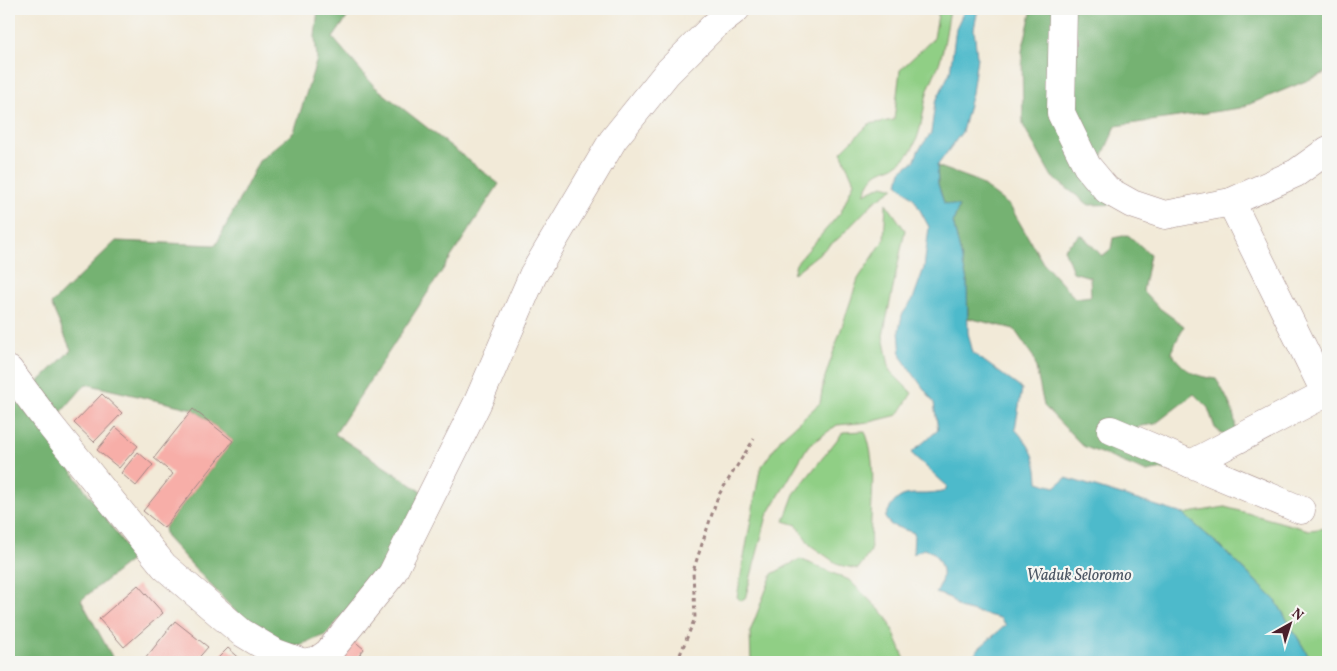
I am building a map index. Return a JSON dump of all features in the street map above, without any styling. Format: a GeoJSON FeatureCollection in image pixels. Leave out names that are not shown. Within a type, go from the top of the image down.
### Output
{"type":"FeatureCollection","features":[{"type":"Feature","properties":{"kind":"street"},"geometry":{"type":"LineString","coordinates":[[308,662],[318,660],[328,653],[392,574],[477,404],[533,275],[613,140],[667,72],[714,26],[736,9]]}},
{"type":"Feature","properties":{"kind":"street"},"geometry":{"type":"LineString","coordinates":[[1063,9],[1061,113],[1087,166],[1107,190],[1132,204],[1165,215],[1231,202],[1296,173],[1328,150]]}},
{"type":"Feature","properties":{"kind":"street"},"geometry":{"type":"LineString","coordinates":[[1191,464],[1327,393],[1231,202]]}},
{"type":"Feature","properties":{"kind":"street"},"geometry":{"type":"LineString","coordinates":[[9,370],[50,425],[164,566],[241,632],[276,653],[301,662]]}},
{"type":"Feature","properties":{"kind":"street"},"geometry":{"type":"LineString","coordinates":[[1111,430],[1301,510]]}},
{"type":"Feature","properties":{"kind":"path"},"geometry":{"type":"LineString","coordinates":[[677,662],[695,618],[693,572],[718,496],[754,439]]}},
{"type":"Feature","properties":{"kind":"green space"},"geometry":{"type":"Polygon","coordinates":[[[318,9],[353,9],[333,38],[374,86],[499,184],[335,434],[424,493],[380,570],[326,635],[299,645],[281,644],[233,609],[166,537],[164,528],[233,441],[193,409],[86,384],[50,425],[26,394],[71,350],[51,304],[116,241],[216,245],[259,161],[294,132],[317,59],[315,37],[318,9]]]}},
{"type":"Feature","properties":{"kind":"green space"},"geometry":{"type":"Polygon","coordinates":[[[939,9],[950,9],[946,35],[940,61],[928,90],[921,126],[915,144],[905,158],[892,167],[877,173],[868,184],[864,194],[883,185],[894,188],[874,202],[839,238],[793,274],[796,264],[841,212],[854,182],[841,152],[869,124],[894,120],[900,70],[934,38],[939,9]]]}},
{"type":"Feature","properties":{"kind":"green space"},"geometry":{"type":"Polygon","coordinates":[[[1032,9],[1328,9],[1328,72],[1240,108],[1116,126],[1102,157],[1132,204],[1089,205],[1052,177],[1023,125],[1022,51],[1032,9]]]}},
{"type":"Feature","properties":{"kind":"green space"},"geometry":{"type":"Polygon","coordinates":[[[937,166],[975,180],[1010,206],[1043,263],[1075,298],[1091,296],[1090,277],[1073,272],[1064,249],[1081,234],[1102,256],[1111,249],[1113,238],[1128,235],[1150,254],[1143,291],[1158,307],[1184,326],[1171,352],[1180,364],[1190,372],[1216,379],[1232,412],[1235,431],[1225,436],[1215,428],[1208,408],[1194,394],[1155,424],[1135,427],[1191,464],[1147,472],[1083,446],[1044,406],[1034,358],[1014,329],[968,318],[967,281],[953,222],[959,207],[944,203],[938,184],[937,166]]]}},
{"type":"Feature","properties":{"kind":"green space"},"geometry":{"type":"Polygon","coordinates":[[[886,203],[905,230],[883,336],[890,371],[912,393],[898,415],[870,422],[837,425],[808,446],[767,516],[745,599],[741,601],[737,597],[760,469],[782,437],[820,403],[824,380],[858,279],[884,240],[886,203]]]}},
{"type":"Feature","properties":{"kind":"green space"},"geometry":{"type":"Polygon","coordinates":[[[9,383],[134,558],[81,600],[115,662],[9,662],[9,383]]]}},
{"type":"Feature","properties":{"kind":"green space"},"geometry":{"type":"Polygon","coordinates":[[[865,431],[872,461],[873,476],[871,551],[858,569],[839,565],[810,545],[797,525],[784,521],[794,494],[843,432],[865,431]]]}},
{"type":"Feature","properties":{"kind":"green space"},"geometry":{"type":"Polygon","coordinates":[[[1225,507],[1309,530],[1328,528],[1328,662],[1312,662],[1276,601],[1221,547],[1183,514],[1225,507]]]}},
{"type":"Feature","properties":{"kind":"green space"},"geometry":{"type":"Polygon","coordinates":[[[800,559],[849,580],[887,617],[906,662],[751,662],[750,632],[772,574],[800,559]]]}},
{"type":"Feature","properties":{"kind":"water","name":"Waduk Seloromo"},"geometry":{"type":"Polygon","coordinates":[[[965,9],[978,9],[974,29],[977,57],[972,93],[962,132],[937,166],[938,184],[944,203],[959,206],[953,222],[967,281],[968,333],[973,353],[1022,389],[1015,429],[1025,441],[1035,459],[1038,482],[1055,487],[1066,478],[1183,514],[1221,547],[1276,601],[1312,662],[969,662],[979,648],[1006,625],[1000,618],[959,608],[950,598],[936,593],[941,582],[942,573],[940,563],[934,553],[924,549],[913,554],[914,533],[891,525],[885,518],[891,507],[903,496],[945,491],[947,486],[911,453],[938,430],[934,403],[901,357],[899,330],[902,315],[913,299],[924,268],[929,227],[914,199],[898,184],[901,171],[915,160],[918,151],[931,133],[935,103],[950,72],[956,28],[965,9]]]}},
{"type":"Feature","properties":{"kind":"building"},"geometry":{"type":"Polygon","coordinates":[[[102,394],[122,413],[94,442],[74,423],[102,394]]]}},
{"type":"Feature","properties":{"kind":"building"},"geometry":{"type":"Polygon","coordinates":[[[193,409],[233,441],[164,528],[143,511],[173,474],[154,458],[193,409]]]}},
{"type":"Feature","properties":{"kind":"building"},"geometry":{"type":"Polygon","coordinates":[[[116,427],[138,446],[119,468],[97,450],[116,427]]]}},
{"type":"Feature","properties":{"kind":"building"},"geometry":{"type":"Polygon","coordinates":[[[138,452],[153,465],[136,486],[121,473],[138,452]]]}},
{"type":"Feature","properties":{"kind":"building"},"geometry":{"type":"Polygon","coordinates":[[[138,585],[163,613],[124,647],[99,619],[138,585]]]}},
{"type":"Feature","properties":{"kind":"building"},"geometry":{"type":"Polygon","coordinates":[[[175,621],[208,647],[195,662],[149,662],[145,659],[175,621]]]}},
{"type":"Feature","properties":{"kind":"building"},"geometry":{"type":"Polygon","coordinates":[[[352,639],[364,649],[354,662],[335,662],[352,639]]]}},
{"type":"Feature","properties":{"kind":"building"},"geometry":{"type":"Polygon","coordinates":[[[228,648],[244,662],[214,662],[228,648]]]}}]}
